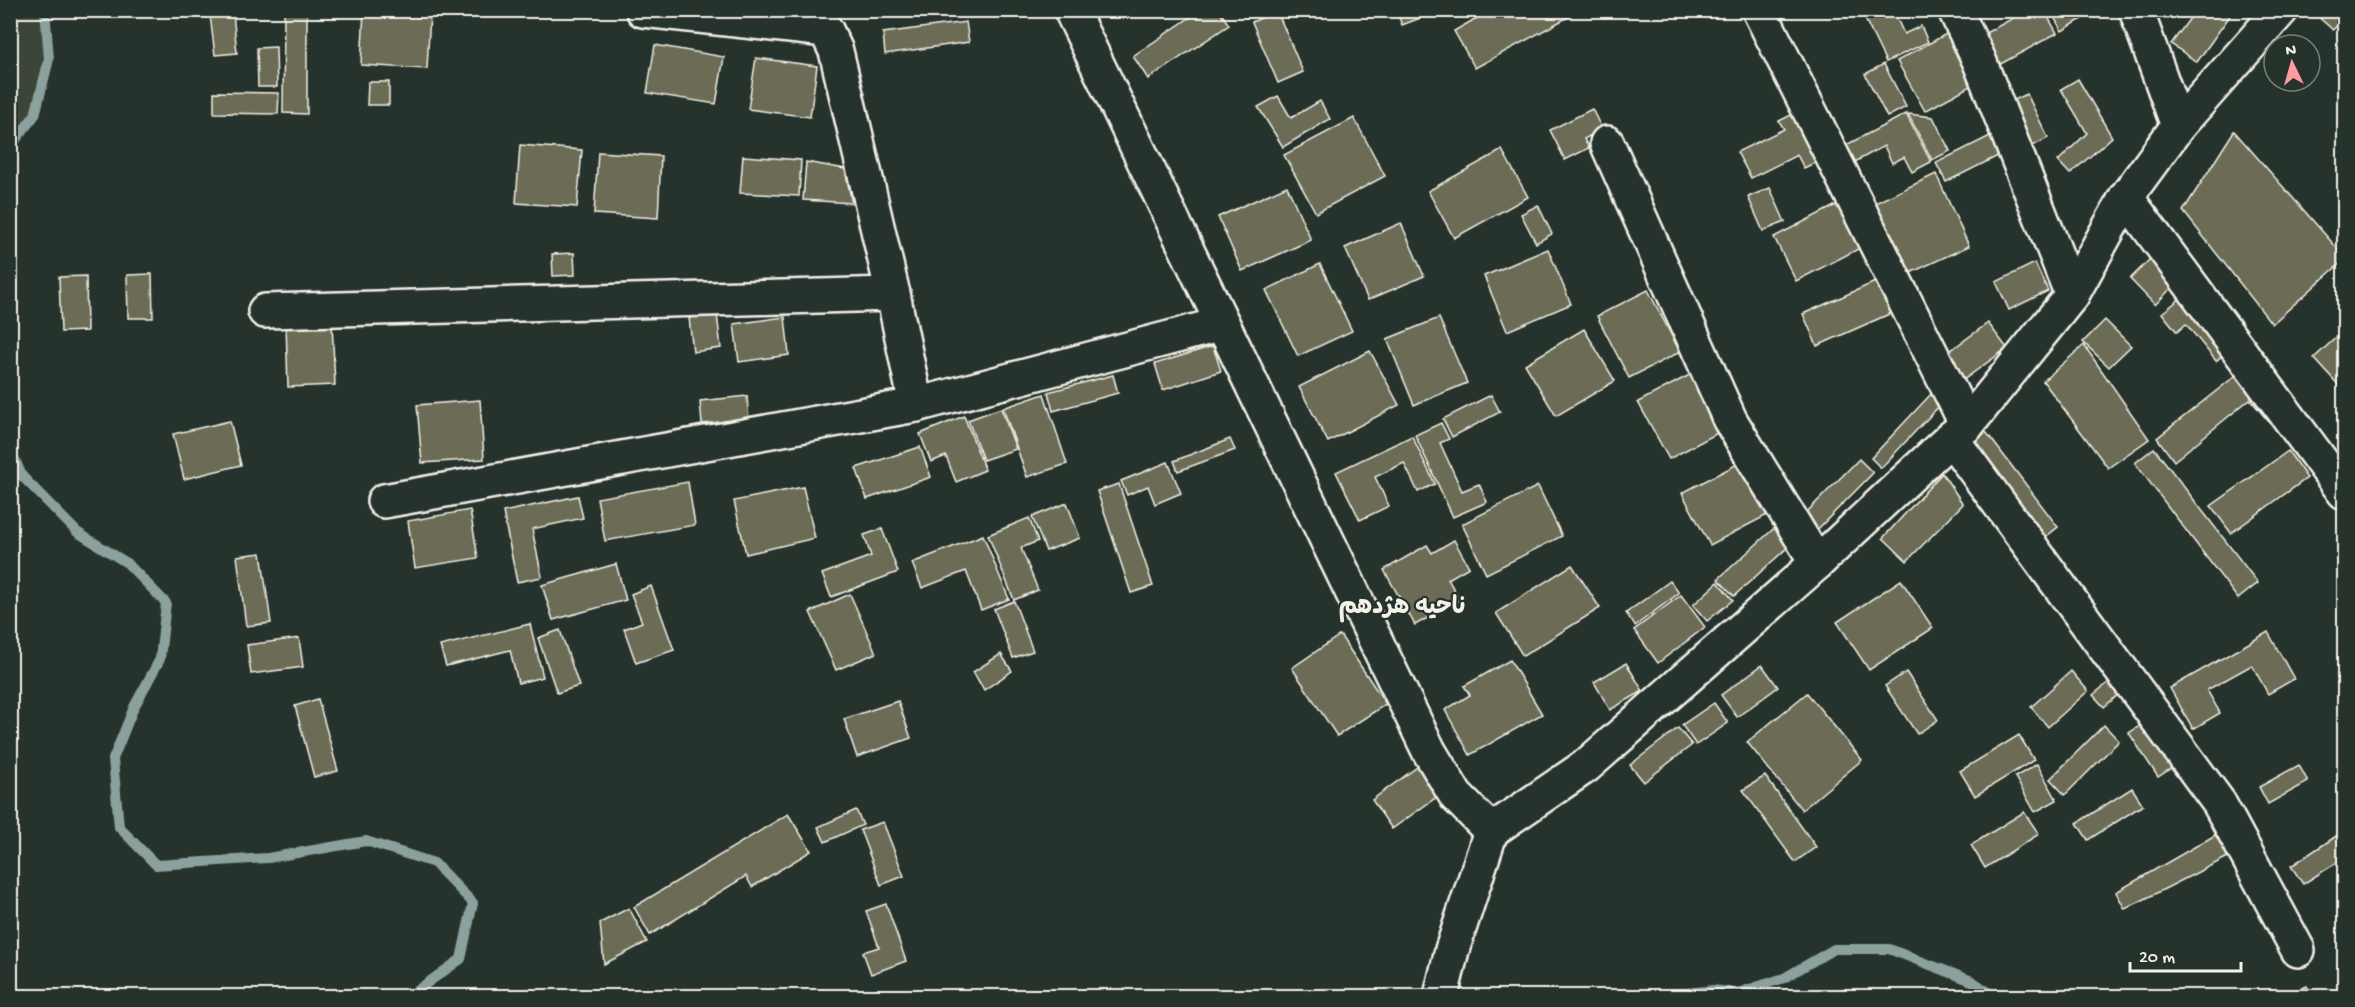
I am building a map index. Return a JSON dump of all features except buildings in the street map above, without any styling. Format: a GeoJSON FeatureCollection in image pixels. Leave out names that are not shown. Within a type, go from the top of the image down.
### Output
{"type":"FeatureCollection","features":[{"type":"Feature","properties":{"kind":"street"},"geometry":{"type":"LineString","coordinates":[[643,10],[826,30],[836,51],[893,294],[916,405]]}},
{"type":"Feature","properties":{"kind":"street"},"geometry":{"type":"LineString","coordinates":[[1071,10],[1429,751],[1456,796],[1491,831]]}},
{"type":"Feature","properties":{"kind":"street"},"geometry":{"type":"LineString","coordinates":[[1759,10],[1959,432],[2219,804],[2298,950]]}},
{"type":"Feature","properties":{"kind":"street"},"geometry":{"type":"LineString","coordinates":[[1955,10],[1978,60],[2072,295]]}},
{"type":"Feature","properties":{"kind":"street"},"geometry":{"type":"LineString","coordinates":[[2136,10],[2178,126]]}},
{"type":"Feature","properties":{"kind":"street"},"geometry":{"type":"LineString","coordinates":[[1441,996],[1452,950],[1491,831],[1586,766],[1817,563],[1959,432],[2072,295],[2126,197],[2178,126],[2281,10]]}},
{"type":"Feature","properties":{"kind":"street"},"geometry":{"type":"LineString","coordinates":[[1606,143],[1730,420],[1817,563]]}},
{"type":"Feature","properties":{"kind":"street"},"geometry":{"type":"LineString","coordinates":[[2126,197],[2344,492]]}},
{"type":"Feature","properties":{"kind":"street"},"geometry":{"type":"LineString","coordinates":[[266,311],[893,294]]}},
{"type":"Feature","properties":{"kind":"street"},"geometry":{"type":"LineString","coordinates":[[384,501],[916,405],[1222,324]]}},
{"type":"Feature","properties":{"kind":"shaded area"},"geometry":{"type":"Polygon","coordinates":[[[11,10],[45,11],[49,59],[35,115],[11,147],[11,10]]]}},
{"type":"Feature","properties":{"kind":"waterway"},"geometry":{"type":"LineString","coordinates":[[10,147],[35,115],[49,59],[45,10]]}},
{"type":"Feature","properties":{"kind":"waterway"},"geometry":{"type":"LineString","coordinates":[[10,448],[22,476],[77,532],[127,563],[166,603],[160,659],[134,707],[113,759],[119,827],[156,865],[268,858],[366,841],[434,863],[473,903],[461,959],[409,996]]}},
{"type":"Feature","properties":{"kind":"waterway"},"geometry":{"type":"LineString","coordinates":[[1685,996],[1689,993],[1713,990],[1738,993],[1784,978],[1834,949],[1889,949],[1972,981],[1994,996]]}},
{"type":"Feature","properties":{"kind":"district","name":"ناحیه هژدهم"},"geometry":{"type":"Point","coordinates":[1402,608]}}]}
